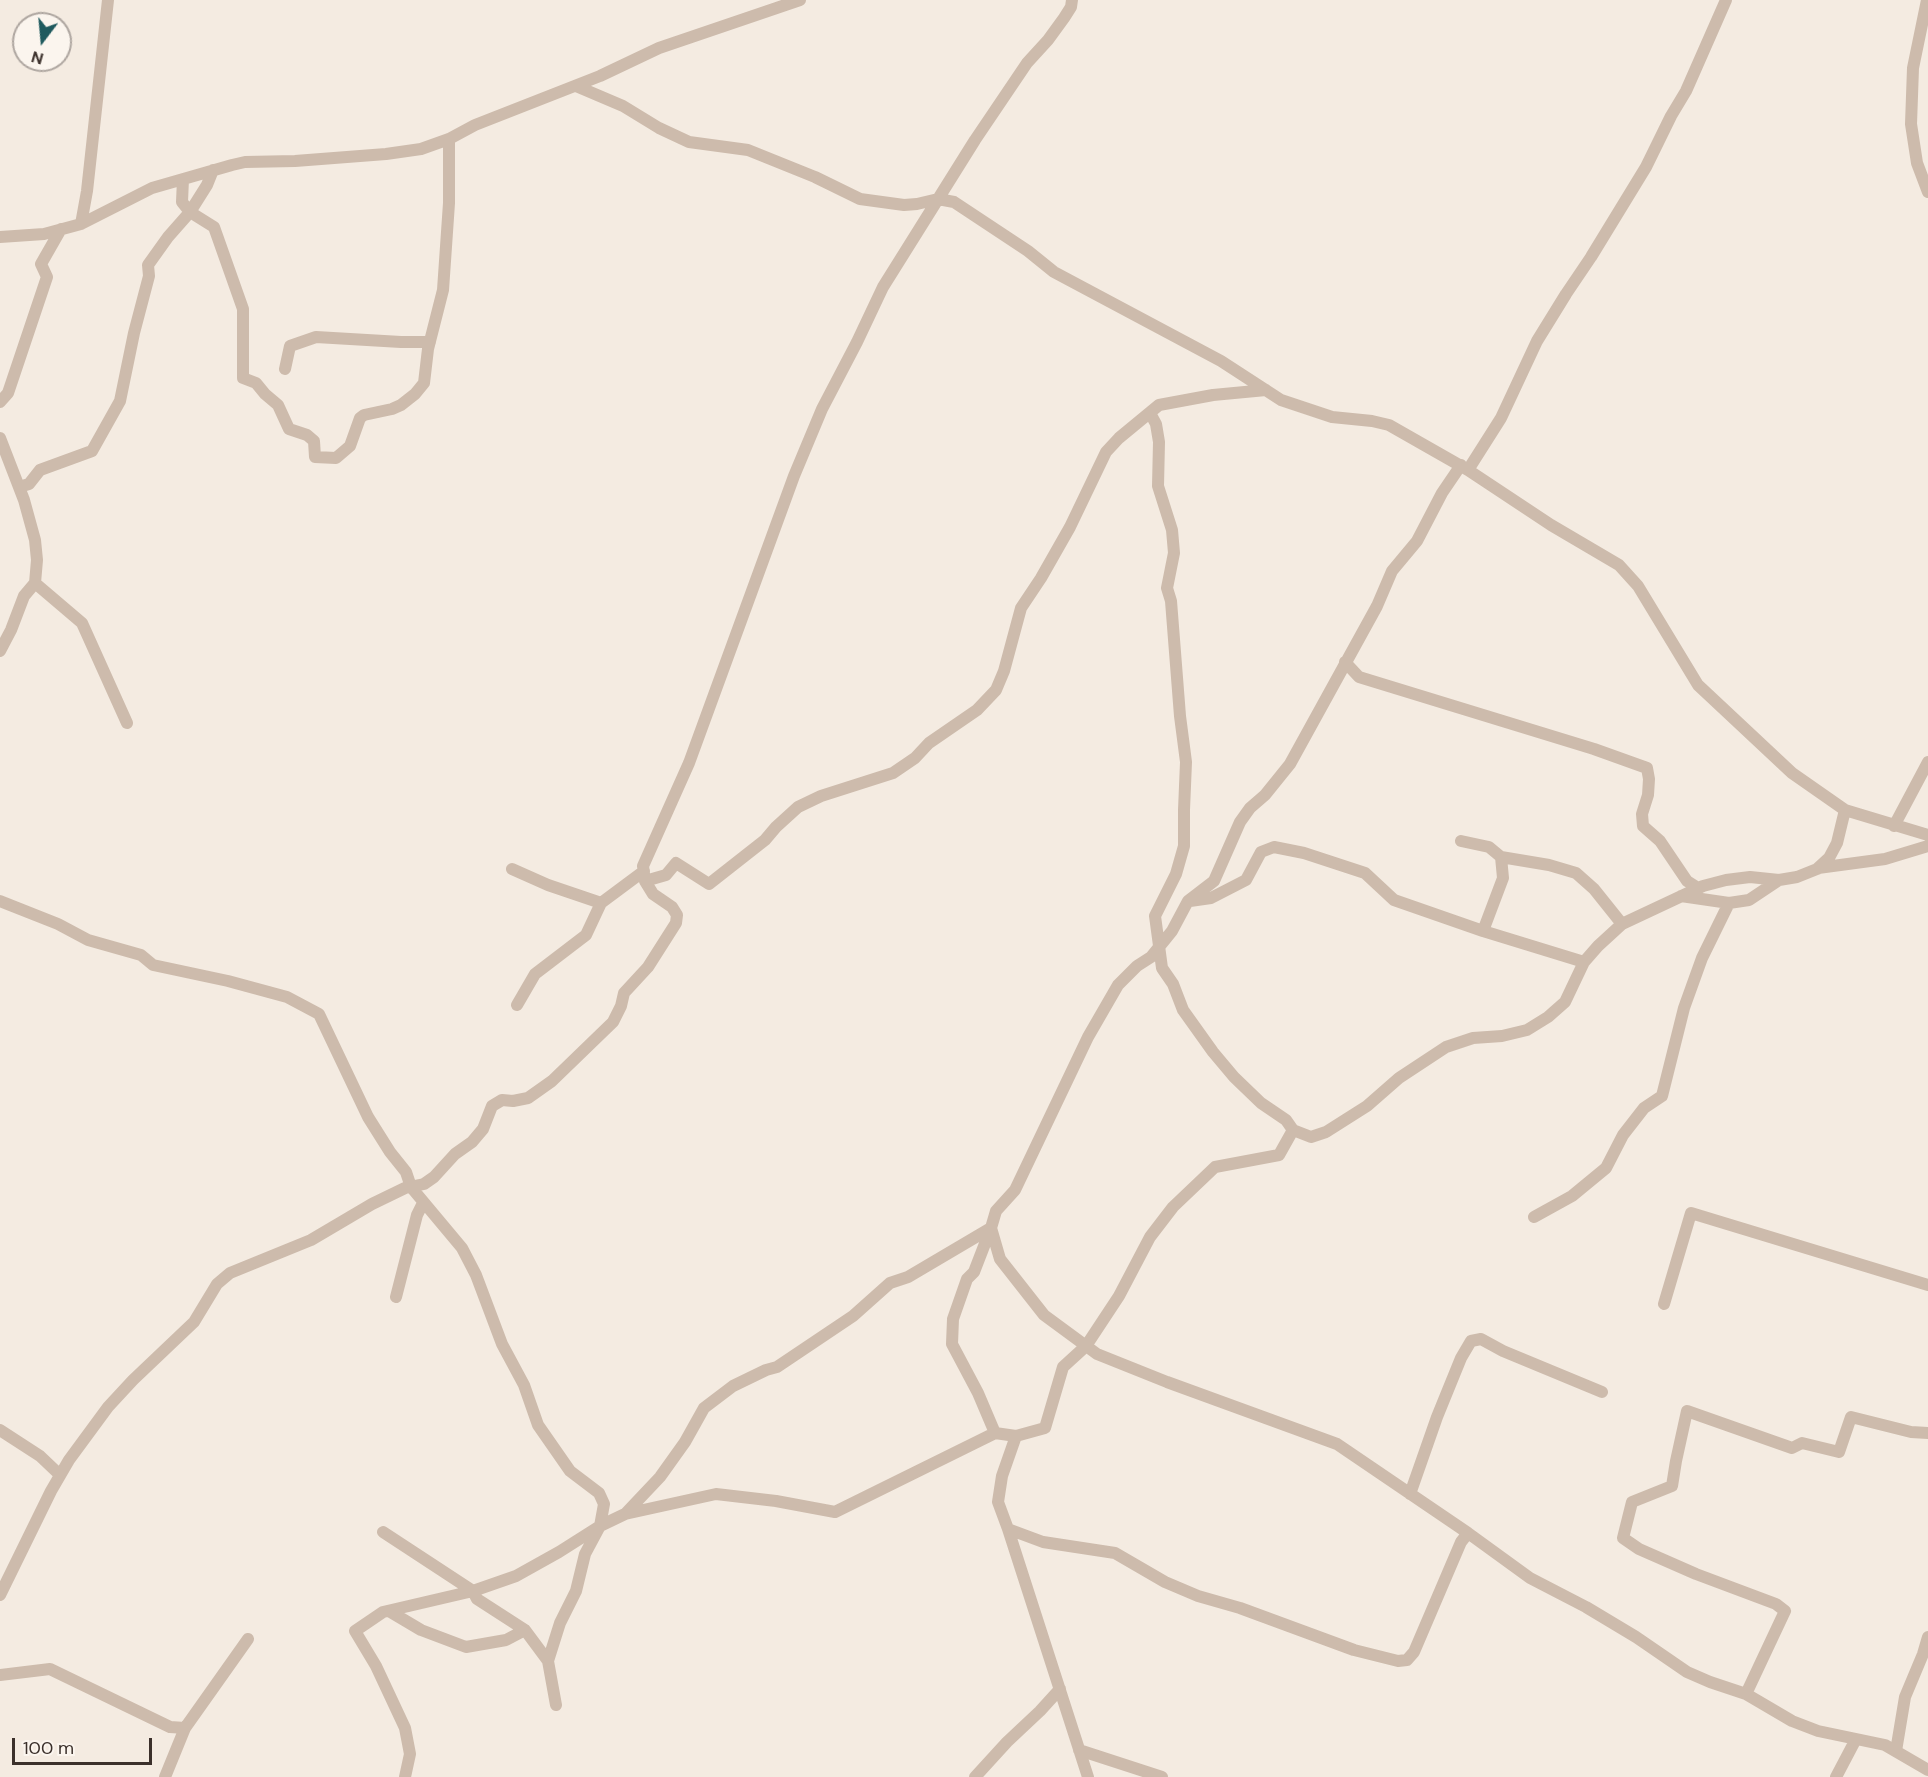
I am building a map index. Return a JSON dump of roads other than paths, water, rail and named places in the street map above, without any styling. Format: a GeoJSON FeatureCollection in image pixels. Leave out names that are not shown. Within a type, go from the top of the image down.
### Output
{"type":"FeatureCollection","features":[{"type":"Feature","properties":{"kind":"street"},"geometry":{"type":"LineString","coordinates":[[81,224],[87,192],[108,0]]}},
{"type":"Feature","properties":{"kind":"street"},"geometry":{"type":"LineString","coordinates":[[0,237],[44,234],[81,224],[152,188],[245,162],[295,161],[421,149],[449,140],[475,125],[600,76],[659,48],[800,0]]}},
{"type":"Feature","properties":{"kind":"street"},"geometry":{"type":"LineString","coordinates":[[0,1595],[60,1475],[108,1407],[194,1322],[217,1284],[230,1273],[303,1244],[372,1204],[405,1188],[424,1184],[434,1177],[455,1154],[472,1142],[483,1129],[492,1106],[502,1100],[513,1101],[528,1098],[552,1081],[613,1022],[621,1006],[624,993],[648,967],[676,923],[677,915],[672,907],[653,894],[644,876],[643,866],[689,763],[790,487],[822,409],[883,287],[1013,81],[1064,18],[1072,0]]}},
{"type":"Feature","properties":{"kind":"street"},"geometry":{"type":"LineString","coordinates":[[995,1433],[978,1393],[952,1344],[953,1319],[967,1279],[974,1272],[996,1211],[1015,1191],[1088,1037],[1118,985],[1137,966],[1151,957],[1172,931],[1188,901],[1214,881],[1240,822],[1290,764],[1377,606],[1392,571],[1417,541],[1442,493],[1464,468],[1501,418],[1537,341],[1646,167],[1686,91],[1726,0]]}},
{"type":"Feature","properties":{"kind":"street"},"geometry":{"type":"LineString","coordinates":[[1927,0],[1913,68],[1911,124],[1917,164],[1928,192]]}},
{"type":"Feature","properties":{"kind":"street"},"geometry":{"type":"LineString","coordinates":[[576,86],[623,106],[659,128],[689,142],[748,150],[815,177],[860,199],[904,206],[938,199],[954,202],[1028,251],[1054,272],[1221,361],[1281,400],[1332,417],[1389,425],[1464,468],[1551,525],[1618,565],[1638,586],[1698,685],[1792,773],[1845,810],[1928,835]]}},
{"type":"Feature","properties":{"kind":"street"},"geometry":{"type":"LineString","coordinates":[[183,179],[182,202],[190,212],[214,227],[243,309],[243,378],[256,383],[278,405],[289,429],[307,435],[314,441],[315,457],[336,458],[350,446],[360,418],[364,415],[392,409],[408,401],[424,383],[430,342],[442,290],[449,203],[449,140]]}},
{"type":"Feature","properties":{"kind":"street"},"geometry":{"type":"LineString","coordinates":[[19,487],[29,484],[40,470],[92,451],[120,402],[134,333],[146,294],[148,265],[190,212],[213,170]]}},
{"type":"Feature","properties":{"kind":"street"},"geometry":{"type":"LineString","coordinates":[[0,402],[8,393],[47,277],[41,264],[61,229]]}},
{"type":"Feature","properties":{"kind":"street"},"geometry":{"type":"LineString","coordinates":[[285,369],[290,346],[316,337],[430,342]]}},
{"type":"Feature","properties":{"kind":"street"},"geometry":{"type":"LineString","coordinates":[[517,1005],[535,974],[586,934],[601,903],[644,876],[666,875],[676,863],[709,884],[765,840],[798,807],[821,796],[893,773],[915,758],[929,743],[977,710],[996,690],[1004,671],[1022,608],[1070,527],[1106,452],[1119,438],[1159,405],[1213,395],[1266,390]]}},
{"type":"Feature","properties":{"kind":"street"},"geometry":{"type":"LineString","coordinates":[[1150,413],[1156,424],[1159,442],[1158,486],[1172,530],[1174,553],[1167,588],[1171,601],[1186,762],[1184,846],[1176,874],[1155,916],[1162,968],[1173,984],[1182,1010],[1213,1052],[1234,1077],[1261,1103],[1286,1120],[1293,1130],[1311,1137],[1326,1132],[1367,1106],[1399,1078],[1446,1047],[1473,1038],[1502,1036],[1527,1030],[1548,1017],[1565,1002],[1584,962],[1622,924],[1680,896],[1726,880],[1750,876],[1779,880],[1797,877],[1817,869],[1885,859],[1928,846]]}},
{"type":"Feature","properties":{"kind":"street"},"geometry":{"type":"LineString","coordinates":[[0,438],[24,500],[35,540],[37,560],[35,583],[24,596],[0,651]]}},
{"type":"Feature","properties":{"kind":"street"},"geometry":{"type":"LineString","coordinates":[[35,583],[82,622],[128,723]]}},
{"type":"Feature","properties":{"kind":"street"},"geometry":{"type":"LineString","coordinates":[[1345,662],[1359,677],[1594,749],[1647,768],[1649,779],[1642,814],[1643,826],[1660,841],[1687,881],[1698,888]]}},
{"type":"Feature","properties":{"kind":"street"},"geometry":{"type":"LineString","coordinates":[[1894,826],[1928,762]]}},
{"type":"Feature","properties":{"kind":"street"},"geometry":{"type":"LineString","coordinates":[[1817,869],[1829,858],[1836,843],[1845,810]]}},
{"type":"Feature","properties":{"kind":"street"},"geometry":{"type":"LineString","coordinates":[[1461,841],[1489,847],[1501,857],[1549,865],[1576,873],[1594,889],[1622,924]]}},
{"type":"Feature","properties":{"kind":"street"},"geometry":{"type":"LineString","coordinates":[[1188,901],[1211,898],[1246,880],[1261,852],[1274,847],[1304,853],[1365,873],[1394,900],[1483,931],[1584,962]]}},
{"type":"Feature","properties":{"kind":"street"},"geometry":{"type":"LineString","coordinates":[[1483,931],[1503,878],[1501,857]]}},
{"type":"Feature","properties":{"kind":"street"},"geometry":{"type":"LineString","coordinates":[[512,869],[548,885],[601,903]]}},
{"type":"Feature","properties":{"kind":"street"},"geometry":{"type":"LineString","coordinates":[[1680,896],[1729,903],[1749,900],[1779,880]]}},
{"type":"Feature","properties":{"kind":"street"},"geometry":{"type":"LineString","coordinates":[[0,901],[58,924],[88,940],[141,955],[153,965],[287,997],[319,1014],[368,1117],[406,1172],[411,1187],[462,1248],[476,1275],[502,1344],[524,1385],[538,1425],[570,1471],[599,1493],[604,1503],[600,1526],[585,1554],[576,1591],[560,1623],[548,1661]]}},
{"type":"Feature","properties":{"kind":"street"},"geometry":{"type":"LineString","coordinates":[[1534,1217],[1572,1196],[1606,1168],[1623,1135],[1644,1108],[1662,1096],[1684,1008],[1702,958],[1729,903]]}},
{"type":"Feature","properties":{"kind":"street"},"geometry":{"type":"LineString","coordinates":[[405,1777],[410,1754],[405,1728],[376,1666],[355,1631],[383,1612],[473,1591],[516,1576],[600,1526],[626,1514],[716,1494],[776,1501],[835,1512],[995,1433],[1016,1436],[1045,1428],[1063,1367],[1086,1346],[1119,1296],[1150,1237],[1173,1207],[1215,1167],[1279,1155],[1293,1130]]}},
{"type":"Feature","properties":{"kind":"street"},"geometry":{"type":"LineString","coordinates":[[396,1297],[417,1215],[423,1203]]}},
{"type":"Feature","properties":{"kind":"street"},"geometry":{"type":"LineString","coordinates":[[1664,1304],[1691,1213],[1928,1286]]}},
{"type":"Feature","properties":{"kind":"street"},"geometry":{"type":"LineString","coordinates":[[991,1228],[1000,1259],[1044,1315],[1097,1354],[1336,1444],[1530,1578],[1596,1613],[1687,1672],[1746,1695],[1792,1721],[1818,1731],[1885,1745],[1928,1770]]}},
{"type":"Feature","properties":{"kind":"street"},"geometry":{"type":"LineString","coordinates":[[626,1514],[660,1477],[685,1442],[704,1408],[733,1386],[777,1367],[853,1316],[890,1283],[908,1277],[991,1228]]}},
{"type":"Feature","properties":{"kind":"street"},"geometry":{"type":"LineString","coordinates":[[1410,1494],[1437,1417],[1461,1358],[1471,1341],[1481,1339],[1503,1351],[1602,1392]]}},
{"type":"Feature","properties":{"kind":"street"},"geometry":{"type":"LineString","coordinates":[[1746,1695],[1785,1611],[1776,1604],[1639,1549],[1623,1538],[1632,1502],[1672,1486],[1687,1411],[1792,1448],[1802,1443],[1839,1452],[1851,1417],[1911,1432],[1928,1433]]}},
{"type":"Feature","properties":{"kind":"street"},"geometry":{"type":"LineString","coordinates":[[0,1430],[40,1456],[60,1475]]}},
{"type":"Feature","properties":{"kind":"street"},"geometry":{"type":"LineString","coordinates":[[1016,1436],[1002,1476],[998,1502],[1088,1777]]}},
{"type":"Feature","properties":{"kind":"street"},"geometry":{"type":"LineString","coordinates":[[1008,1530],[1043,1542],[1115,1553],[1165,1582],[1198,1596],[1240,1608],[1354,1650],[1398,1661],[1407,1660],[1414,1652],[1461,1542],[1468,1533]]}},
{"type":"Feature","properties":{"kind":"street"},"geometry":{"type":"LineString","coordinates":[[383,1532],[473,1591],[477,1599],[525,1630],[548,1661],[556,1706]]}},
{"type":"Feature","properties":{"kind":"street"},"geometry":{"type":"LineString","coordinates":[[389,1611],[421,1630],[466,1647],[506,1640],[525,1630]]}},
{"type":"Feature","properties":{"kind":"street"},"geometry":{"type":"LineString","coordinates":[[1896,1751],[1905,1697],[1928,1637]]}},
{"type":"Feature","properties":{"kind":"street"},"geometry":{"type":"LineString","coordinates":[[165,1777],[185,1728],[248,1639]]}},
{"type":"Feature","properties":{"kind":"street"},"geometry":{"type":"LineString","coordinates":[[0,1675],[50,1669],[170,1727],[185,1728]]}},
{"type":"Feature","properties":{"kind":"street"},"geometry":{"type":"LineString","coordinates":[[975,1777],[1060,1689]]}},
{"type":"Feature","properties":{"kind":"street"},"geometry":{"type":"LineString","coordinates":[[1836,1777],[1856,1738]]}},
{"type":"Feature","properties":{"kind":"street"},"geometry":{"type":"LineString","coordinates":[[1079,1750],[1162,1777]]}}]}
